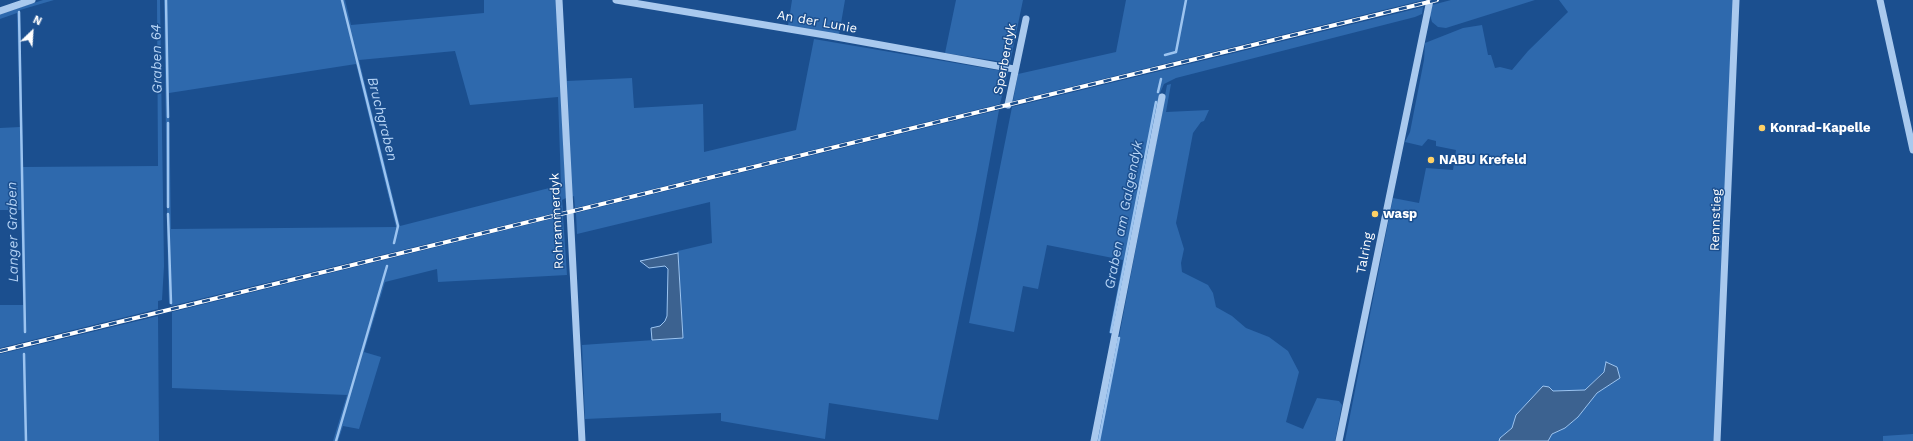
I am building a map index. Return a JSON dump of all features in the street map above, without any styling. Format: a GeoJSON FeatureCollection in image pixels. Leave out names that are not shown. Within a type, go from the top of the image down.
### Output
{"type":"FeatureCollection","features":[{"type":"Feature","properties":{"kind":"street"},"geometry":{"type":"LineString","coordinates":[[0,11],[32,0]]}},
{"type":"Feature","properties":{"kind":"street","name":"Rohrammerdyk"},"geometry":{"type":"LineString","coordinates":[[559,0],[582,441]]}},
{"type":"Feature","properties":{"kind":"street","name":"An der Lunie"},"geometry":{"type":"LineString","coordinates":[[616,0],[831,36],[1014,69]]}},
{"type":"Feature","properties":{"kind":"street","name":"Talring"},"geometry":{"type":"LineString","coordinates":[[1339,441],[1430,0]]}},
{"type":"Feature","properties":{"kind":"street","name":"Rennstieg"},"geometry":{"type":"LineString","coordinates":[[1717,441],[1736,0]]}},
{"type":"Feature","properties":{"kind":"street"},"geometry":{"type":"LineString","coordinates":[[1880,0],[1913,150]]}},
{"type":"Feature","properties":{"kind":"street","name":"Sperberdyk"},"geometry":{"type":"LineString","coordinates":[[1008,105],[1014,69],[1026,19]]}},
{"type":"Feature","properties":{"kind":"street"},"geometry":{"type":"LineString","coordinates":[[1094,441],[1162,97]]}},
{"type":"Feature","properties":{"kind":"shaded area"},"geometry":{"type":"Polygon","coordinates":[[[43,0],[54,0],[20,10],[23,167],[158,166],[157,0],[160,0],[164,266],[162,300],[158,301],[158,309],[0,348],[0,305],[23,305],[21,210],[0,210],[0,128],[20,127],[17,13],[0,19],[0,14],[43,0]]]}},
{"type":"Feature","properties":{"kind":"shaded area"},"geometry":{"type":"Polygon","coordinates":[[[164,0],[345,0],[351,25],[484,13],[484,0],[557,0],[566,198],[562,200],[563,211],[171,306],[171,304],[169,304],[164,0]],[[455,51],[359,60],[400,226],[561,185],[558,97],[470,105],[455,51]],[[356,64],[169,93],[171,229],[396,227],[356,64]]]}},
{"type":"Feature","properties":{"kind":"shaded area"},"geometry":{"type":"Polygon","coordinates":[[[562,0],[567,81],[632,78],[634,108],[703,104],[704,152],[796,130],[814,39],[1008,72],[1000,104],[575,208],[574,196],[569,198],[562,0]]]}},
{"type":"Feature","properties":{"kind":"shaded area"},"geometry":{"type":"Polygon","coordinates":[[[792,0],[845,0],[839,35],[788,26],[792,0]]]}},
{"type":"Feature","properties":{"kind":"shaded area"},"geometry":{"type":"Polygon","coordinates":[[[956,0],[1023,0],[1010,63],[945,53],[956,0]]]}},
{"type":"Feature","properties":{"kind":"shaded area"},"geometry":{"type":"Polygon","coordinates":[[[1126,0],[1424,0],[1013,101],[1018,74],[1116,52],[1126,0]]]}},
{"type":"Feature","properties":{"kind":"shaded area"},"geometry":{"type":"Polygon","coordinates":[[[1451,0],[1535,0],[1446,28],[1438,27],[1432,22],[1430,15],[1432,5],[1451,0]]]}},
{"type":"Feature","properties":{"kind":"shaded area"},"geometry":{"type":"Polygon","coordinates":[[[1559,0],[1734,0],[1715,441],[1548,441],[1552,434],[1565,428],[1578,417],[1597,393],[1619,378],[1606,362],[1604,371],[1585,390],[1553,391],[1549,387],[1516,415],[1512,428],[1500,438],[1499,441],[1345,441],[1393,198],[1419,203],[1426,168],[1453,170],[1456,150],[1436,146],[1436,141],[1428,139],[1422,146],[1405,142],[1410,132],[1424,60],[1425,43],[1463,28],[1482,25],[1488,55],[1491,55],[1495,68],[1500,67],[1512,70],[1528,51],[1568,12],[1559,0]]]}},
{"type":"Feature","properties":{"kind":"shaded area"},"geometry":{"type":"Polygon","coordinates":[[[1423,7],[1422,14],[1415,17],[1176,78],[1164,84],[1160,93],[1112,334],[1109,333],[1123,260],[1047,245],[1038,289],[1023,286],[1014,332],[969,323],[1012,107],[1423,7]]]}},
{"type":"Feature","properties":{"kind":"shaded area"},"geometry":{"type":"Polygon","coordinates":[[[1171,84],[1166,112],[1209,110],[1204,121],[1201,122],[1193,133],[1176,223],[1184,249],[1181,263],[1182,272],[1208,285],[1213,293],[1216,307],[1232,316],[1246,328],[1269,337],[1288,351],[1299,372],[1286,422],[1303,429],[1317,398],[1339,401],[1342,405],[1335,441],[1097,441],[1119,337],[1167,85],[1171,84]]]}},
{"type":"Feature","properties":{"kind":"shaded area"},"geometry":{"type":"Polygon","coordinates":[[[999,110],[977,230],[938,420],[829,403],[825,439],[721,421],[721,413],[585,419],[582,345],[683,338],[678,251],[712,243],[710,202],[577,234],[576,213],[999,110]]]}},
{"type":"Feature","properties":{"kind":"shaded area"},"geometry":{"type":"Polygon","coordinates":[[[563,216],[567,275],[438,282],[437,269],[385,282],[364,352],[381,357],[359,429],[343,426],[338,441],[333,441],[347,395],[172,388],[172,312],[563,216]]]}},
{"type":"Feature","properties":{"kind":"shaded area"},"geometry":{"type":"Polygon","coordinates":[[[678,253],[683,338],[652,340],[651,328],[660,326],[665,321],[667,316],[668,269],[665,266],[649,268],[640,261],[678,253]]]}},
{"type":"Feature","properties":{"kind":"shaded area"},"geometry":{"type":"Polygon","coordinates":[[[158,316],[159,441],[0,441],[0,354],[158,316]]]}},
{"type":"Feature","properties":{"kind":"shaded area"},"geometry":{"type":"Polygon","coordinates":[[[1606,362],[1617,367],[1620,378],[1597,393],[1578,417],[1565,428],[1552,434],[1548,441],[1499,441],[1500,438],[1512,428],[1516,415],[1543,386],[1549,387],[1553,391],[1585,390],[1604,372],[1606,362]]]}},
{"type":"Feature","properties":{"kind":"shaded area"},"geometry":{"type":"Polygon","coordinates":[[[1913,434],[1913,441],[1883,441],[1883,436],[1913,434]]]}},
{"type":"Feature","properties":{"kind":"waterway","name":"Graben 64"},"geometry":{"type":"LineString","coordinates":[[166,0],[168,117]]}},
{"type":"Feature","properties":{"kind":"waterway","name":"Bruchgraben"},"geometry":{"type":"LineString","coordinates":[[342,0],[398,226],[394,243]]}},
{"type":"Feature","properties":{"kind":"waterway","name":"Graben am Galgendyk"},"geometry":{"type":"LineString","coordinates":[[1165,55],[1176,52],[1186,0]]}},
{"type":"Feature","properties":{"kind":"waterway","name":"Langer Graben"},"geometry":{"type":"LineString","coordinates":[[19,12],[25,332]]}},
{"type":"Feature","properties":{"kind":"waterway","name":"Graben am Galgendyk"},"geometry":{"type":"LineString","coordinates":[[1158,92],[1161,79]]}},
{"type":"Feature","properties":{"kind":"waterway","name":"Graben am Galgendyk"},"geometry":{"type":"LineString","coordinates":[[1111,332],[1156,102]]}},
{"type":"Feature","properties":{"kind":"waterway","name":"Graben 64"},"geometry":{"type":"LineString","coordinates":[[168,123],[168,207]]}},
{"type":"Feature","properties":{"kind":"waterway","name":"Graben 64"},"geometry":{"type":"LineString","coordinates":[[168,214],[171,303]]}},
{"type":"Feature","properties":{"kind":"waterway","name":"Bruchgraben"},"geometry":{"type":"LineString","coordinates":[[336,441],[387,266]]}},
{"type":"Feature","properties":{"kind":"waterway","name":"Graben am Galgendyk"},"geometry":{"type":"LineString","coordinates":[[1099,441],[1119,338]]}},
{"type":"Feature","properties":{"kind":"waterway","name":"Langer Graben"},"geometry":{"type":"LineString","coordinates":[[24,354],[26,441]]}},
{"type":"Feature","properties":{"kind":"railway"},"geometry":{"type":"LineString","coordinates":[[0,351],[1437,0]]}},
{"type":"Feature","properties":{"kind":"place","name":"Konrad-Kapelle"},"geometry":{"type":"Point","coordinates":[1762,128]}},
{"type":"Feature","properties":{"kind":"place","name":"NABU Krefeld"},"geometry":{"type":"Point","coordinates":[1431,160]}},
{"type":"Feature","properties":{"kind":"place","name":"wasp"},"geometry":{"type":"Point","coordinates":[1375,214]}}]}
